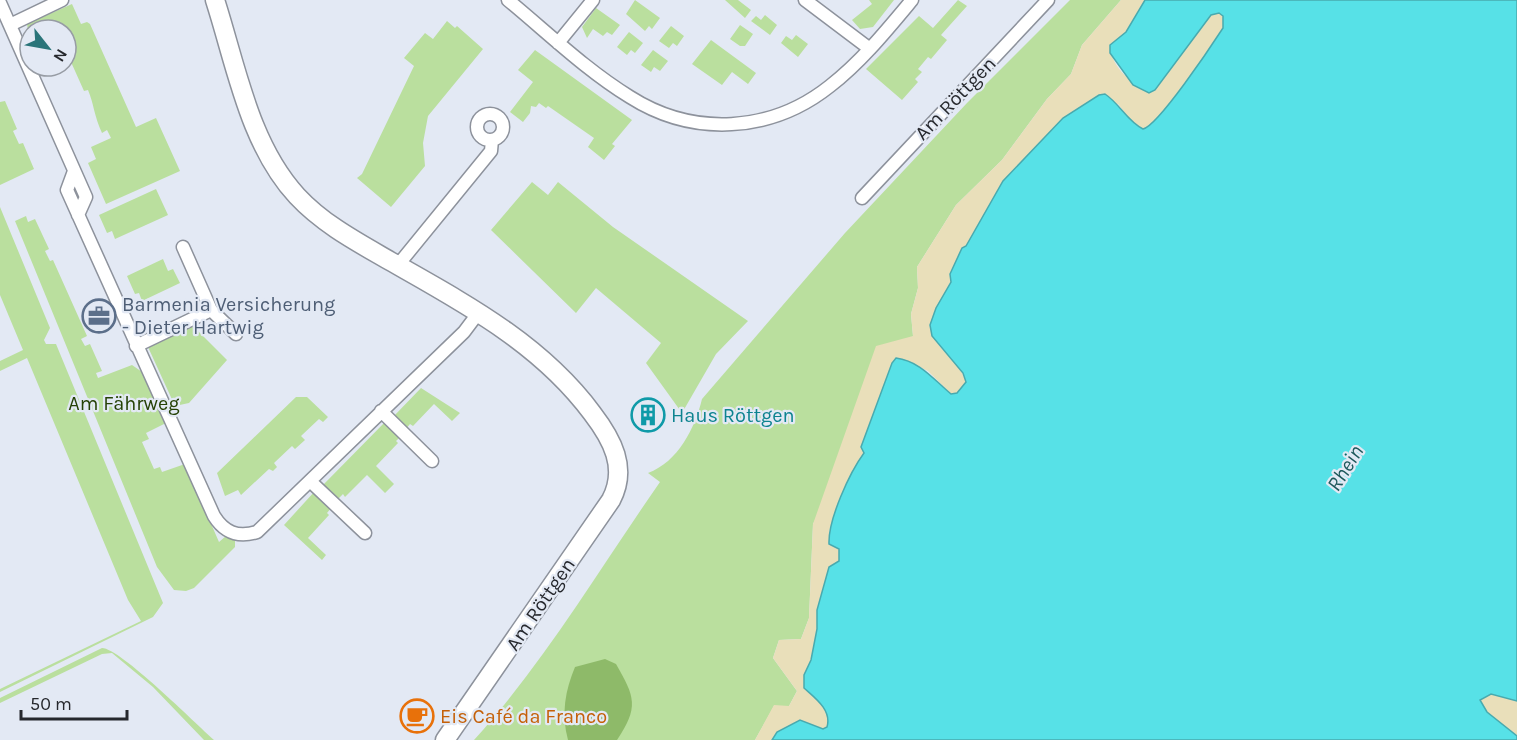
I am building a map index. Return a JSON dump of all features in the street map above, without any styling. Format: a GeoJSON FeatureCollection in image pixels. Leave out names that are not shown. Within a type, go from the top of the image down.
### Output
{"type":"FeatureCollection","features":[{"type":"Feature","properties":{"kind":"street"},"geometry":{"type":"LineString","coordinates":[[10,25],[62,0]]}},
{"type":"Feature","properties":{"kind":"street"},"geometry":{"type":"LineString","coordinates":[[0,3],[86,197],[78,215],[136,346],[214,516],[225,529],[242,535],[257,532],[465,332],[479,312],[314,213],[281,176],[248,107],[215,0]]}},
{"type":"Feature","properties":{"kind":"street"},"geometry":{"type":"LineString","coordinates":[[508,0],[610,84],[652,109],[680,120],[714,126],[754,122],[793,109],[830,86],[870,49],[912,0]]}},
{"type":"Feature","properties":{"kind":"street"},"geometry":{"type":"LineString","coordinates":[[558,43],[593,0]]}},
{"type":"Feature","properties":{"kind":"street"},"geometry":{"type":"LineString","coordinates":[[805,0],[870,49]]}},
{"type":"Feature","properties":{"kind":"street","name":"Am Röttgen"},"geometry":{"type":"LineString","coordinates":[[862,198],[1048,0]]}},
{"type":"Feature","properties":{"kind":"street"},"geometry":{"type":"LineString","coordinates":[[398,265],[491,151],[492,140]]}},
{"type":"Feature","properties":{"kind":"street"},"geometry":{"type":"LineString","coordinates":[[183,247],[211,310],[236,334]]}},
{"type":"Feature","properties":{"kind":"street"},"geometry":{"type":"LineString","coordinates":[[136,346],[211,310]]}},
{"type":"Feature","properties":{"kind":"street","name":"Am Röttgen"},"geometry":{"type":"LineString","coordinates":[[445,740],[610,500],[618,482],[618,461],[609,437],[601,424],[568,384],[518,338],[479,312]]}},
{"type":"Feature","properties":{"kind":"street"},"geometry":{"type":"LineString","coordinates":[[381,411],[432,461]]}},
{"type":"Feature","properties":{"kind":"street"},"geometry":{"type":"LineString","coordinates":[[310,481],[365,533]]}},
{"type":"Feature","properties":{"kind":"green space"},"geometry":{"type":"Polygon","coordinates":[[[635,0],[660,18],[652,29],[649,26],[645,31],[626,14],[635,0]]]}},
{"type":"Feature","properties":{"kind":"green space"},"geometry":{"type":"Polygon","coordinates":[[[725,0],[738,0],[751,10],[745,18],[725,0]]]}},
{"type":"Feature","properties":{"kind":"green space"},"geometry":{"type":"Polygon","coordinates":[[[869,0],[894,0],[873,27],[860,29],[852,20],[872,4],[869,0]]]}},
{"type":"Feature","properties":{"kind":"green space"},"geometry":{"type":"Polygon","coordinates":[[[958,0],[967,6],[941,35],[947,40],[931,59],[928,57],[918,69],[922,72],[915,79],[918,82],[902,100],[866,69],[919,16],[933,28],[958,0]]]}},
{"type":"Feature","properties":{"kind":"green space"},"geometry":{"type":"Polygon","coordinates":[[[1070,0],[1121,0],[1082,45],[1071,74],[1047,99],[1002,160],[956,205],[917,267],[918,288],[911,314],[913,336],[813,524],[809,618],[801,639],[779,640],[773,658],[797,691],[789,706],[774,706],[755,740],[474,740],[548,647],[660,482],[648,473],[668,461],[684,443],[695,421],[702,399],[845,233],[967,103],[1070,0]]]}},
{"type":"Feature","properties":{"kind":"green space"},"geometry":{"type":"Polygon","coordinates":[[[72,4],[81,24],[87,22],[90,24],[136,127],[156,118],[180,171],[106,204],[88,163],[96,159],[91,147],[111,138],[107,130],[102,133],[88,90],[84,91],[78,78],[78,18],[40,18],[72,4]]]}},
{"type":"Feature","properties":{"kind":"green space"},"geometry":{"type":"Polygon","coordinates":[[[596,8],[620,25],[612,35],[607,32],[603,36],[593,29],[587,38],[582,27],[596,8]]]}},
{"type":"Feature","properties":{"kind":"green space"},"geometry":{"type":"Polygon","coordinates":[[[765,15],[777,25],[770,35],[751,21],[756,16],[761,20],[765,15]]]}},
{"type":"Feature","properties":{"kind":"green space"},"geometry":{"type":"Polygon","coordinates":[[[447,21],[455,28],[457,26],[483,49],[428,116],[423,143],[425,166],[391,207],[357,178],[362,174],[414,66],[404,58],[425,33],[433,39],[447,21]]]}},
{"type":"Feature","properties":{"kind":"green space"},"geometry":{"type":"Polygon","coordinates":[[[740,25],[753,34],[745,46],[740,46],[730,39],[740,25]]]}},
{"type":"Feature","properties":{"kind":"green space"},"geometry":{"type":"Polygon","coordinates":[[[671,26],[684,36],[677,46],[673,43],[669,48],[659,41],[671,26]]]}},
{"type":"Feature","properties":{"kind":"green space"},"geometry":{"type":"Polygon","coordinates":[[[629,32],[643,43],[635,53],[631,50],[627,55],[617,47],[629,32]]]}},
{"type":"Feature","properties":{"kind":"green space"},"geometry":{"type":"Polygon","coordinates":[[[796,35],[808,44],[798,57],[781,43],[786,36],[792,40],[796,35]]]}},
{"type":"Feature","properties":{"kind":"green space"},"geometry":{"type":"Polygon","coordinates":[[[711,40],[756,73],[748,84],[732,72],[722,85],[692,64],[711,40]]]}},
{"type":"Feature","properties":{"kind":"green space"},"geometry":{"type":"Polygon","coordinates":[[[535,50],[632,120],[612,144],[615,146],[604,160],[588,147],[594,138],[548,106],[546,108],[539,103],[536,107],[531,106],[530,113],[523,122],[510,112],[533,82],[518,70],[535,50]]]}},
{"type":"Feature","properties":{"kind":"green space"},"geometry":{"type":"Polygon","coordinates":[[[653,50],[668,61],[660,71],[654,67],[651,72],[641,65],[653,50]]]}},
{"type":"Feature","properties":{"kind":"green space"},"geometry":{"type":"Polygon","coordinates":[[[5,101],[17,129],[13,131],[19,144],[23,143],[34,169],[0,185],[0,102],[5,101]]]}},
{"type":"Feature","properties":{"kind":"green space"},"geometry":{"type":"Polygon","coordinates":[[[532,182],[548,195],[558,182],[613,227],[748,321],[716,354],[682,413],[646,363],[661,343],[596,288],[576,313],[491,230],[532,182]]]}},
{"type":"Feature","properties":{"kind":"green space"},"geometry":{"type":"Polygon","coordinates":[[[156,189],[168,215],[115,239],[112,231],[107,233],[99,215],[156,189]]]}},
{"type":"Feature","properties":{"kind":"green space"},"geometry":{"type":"Polygon","coordinates":[[[0,207],[50,328],[44,340],[46,344],[56,344],[163,603],[153,617],[0,692],[0,689],[141,621],[128,600],[27,358],[0,371],[0,361],[23,350],[0,295],[0,207]]]}},
{"type":"Feature","properties":{"kind":"green space"},"geometry":{"type":"Polygon","coordinates":[[[26,216],[28,222],[35,219],[49,249],[45,251],[50,261],[53,260],[87,336],[81,339],[85,346],[90,344],[102,371],[96,373],[98,378],[132,365],[145,374],[166,423],[146,433],[149,439],[142,442],[154,469],[160,467],[162,472],[185,464],[219,542],[226,536],[235,539],[235,547],[194,588],[186,591],[174,590],[157,567],[15,221],[26,216]]]}},
{"type":"Feature","properties":{"kind":"green space"},"geometry":{"type":"Polygon","coordinates":[[[163,259],[168,271],[173,269],[180,283],[142,301],[139,293],[135,294],[127,276],[163,259]]]}},
{"type":"Feature","properties":{"kind":"green space","name":"Am Fährweg"},"geometry":{"type":"Polygon","coordinates":[[[193,326],[227,360],[189,403],[175,406],[148,347],[193,326]]]}},
{"type":"Feature","properties":{"kind":"green space"},"geometry":{"type":"Polygon","coordinates":[[[421,388],[460,413],[452,421],[434,404],[413,426],[410,424],[405,430],[393,417],[421,388]]]}},
{"type":"Feature","properties":{"kind":"green space"},"geometry":{"type":"Polygon","coordinates":[[[296,397],[307,397],[328,417],[323,422],[319,419],[301,436],[305,440],[295,449],[292,446],[274,463],[277,467],[273,471],[269,469],[241,495],[238,490],[225,496],[217,473],[296,397]]]}},
{"type":"Feature","properties":{"kind":"green space"},"geometry":{"type":"Polygon","coordinates":[[[386,421],[401,436],[396,441],[398,443],[376,466],[394,484],[385,493],[367,475],[345,497],[343,494],[338,499],[323,485],[386,421]]]}},
{"type":"Feature","properties":{"kind":"green space"},"geometry":{"type":"Polygon","coordinates":[[[315,491],[332,507],[327,513],[329,515],[308,538],[326,555],[322,560],[284,525],[315,491]]]}},
{"type":"Feature","properties":{"kind":"green space"},"geometry":{"type":"Polygon","coordinates":[[[102,648],[111,651],[141,673],[214,740],[204,740],[153,687],[112,653],[102,654],[0,703],[0,698],[102,648]]]}},
{"type":"Feature","properties":{"kind":"green space"},"geometry":{"type":"Polygon","coordinates":[[[605,659],[616,664],[627,685],[632,702],[629,719],[617,740],[568,740],[565,703],[575,667],[605,659]]]}},
{"type":"Feature","properties":{"kind":"sand"},"geometry":{"type":"Polygon","coordinates":[[[1121,0],[1145,0],[1126,32],[1110,45],[1111,53],[1119,69],[1125,75],[1147,88],[1155,90],[1211,15],[1219,13],[1223,16],[1223,28],[1185,84],[1151,124],[1143,129],[1131,121],[1118,104],[1063,118],[1003,181],[966,246],[962,248],[950,274],[951,282],[936,311],[933,323],[933,333],[937,342],[962,372],[966,382],[957,393],[951,394],[928,371],[902,359],[892,362],[864,453],[850,477],[830,528],[829,535],[839,549],[839,561],[829,567],[817,610],[817,629],[811,660],[804,675],[804,688],[825,710],[827,727],[823,730],[802,727],[788,729],[772,740],[755,740],[774,705],[789,706],[797,691],[773,658],[779,640],[801,639],[809,618],[813,524],[876,346],[913,336],[911,314],[918,288],[917,267],[956,205],[1002,160],[1047,99],[1071,74],[1082,45],[1121,0]]]}},
{"type":"Feature","properties":{"kind":"sand"},"geometry":{"type":"Polygon","coordinates":[[[1491,694],[1517,701],[1517,736],[1485,710],[1480,700],[1491,694]]]}},
{"type":"Feature","properties":{"kind":"water","name":"Rhein"},"geometry":{"type":"Polygon","coordinates":[[[1145,0],[1517,0],[1517,701],[1491,694],[1480,700],[1487,712],[1517,736],[1517,740],[772,740],[777,732],[800,720],[823,729],[827,727],[825,710],[804,688],[804,675],[811,660],[817,629],[817,610],[829,567],[839,561],[839,549],[829,544],[836,509],[852,472],[864,453],[861,447],[892,363],[896,358],[919,367],[951,394],[957,393],[966,382],[963,373],[932,336],[930,325],[936,308],[951,282],[950,274],[962,248],[966,246],[1003,181],[1063,118],[1099,95],[1105,94],[1132,122],[1143,129],[1160,114],[1184,84],[1223,28],[1223,16],[1219,13],[1211,15],[1155,90],[1149,93],[1133,85],[1110,53],[1110,45],[1126,32],[1145,0]]]}},
{"type":"Feature","properties":{"kind":"place","name":"Barmenia Versicherung - Dieter Hartwig"},"geometry":{"type":"Point","coordinates":[99,316]}},
{"type":"Feature","properties":{"kind":"place","name":"Haus Röttgen"},"geometry":{"type":"Point","coordinates":[648,415]}},
{"type":"Feature","properties":{"kind":"place","name":"Eis Café da Franco"},"geometry":{"type":"Point","coordinates":[417,716]}}]}
